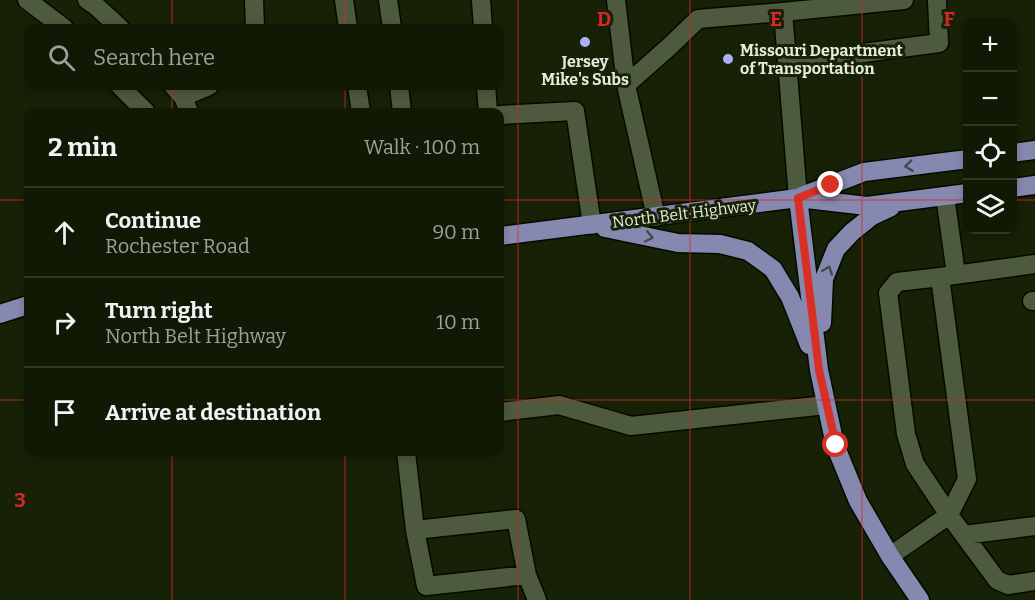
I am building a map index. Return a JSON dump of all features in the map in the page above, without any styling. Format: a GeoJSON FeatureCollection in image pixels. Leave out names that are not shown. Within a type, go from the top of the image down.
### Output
{"type":"FeatureCollection","features":[{"type":"Feature","properties":{"kind":"main road"},"geometry":{"type":"LineString","coordinates":[[1017,152],[1035,150]]}},
{"type":"Feature","properties":{"kind":"main road","name":"North Belt Highway"},"geometry":{"type":"LineString","coordinates":[[504,236],[798,198],[864,172],[963,160]]}},
{"type":"Feature","properties":{"kind":"main road"},"geometry":{"type":"LineString","coordinates":[[1017,187],[1035,185]]}},
{"type":"Feature","properties":{"kind":"main road","name":"North Belt Highway"},"geometry":{"type":"LineString","coordinates":[[798,198],[867,206],[963,194]]}},
{"type":"Feature","properties":{"kind":"main road"},"geometry":{"type":"LineString","coordinates":[[798,198],[819,370],[836,445],[858,501],[890,556],[920,600]]}},
{"type":"Feature","properties":{"kind":"main road"},"geometry":{"type":"LineString","coordinates":[[819,370],[824,279],[836,249],[872,216],[901,201]]}},
{"type":"Feature","properties":{"kind":"main road"},"geometry":{"type":"LineString","coordinates":[[592,225],[678,243],[720,244],[748,251],[773,269],[790,297],[819,370]]}},
{"type":"Feature","properties":{"kind":"main road"},"geometry":{"type":"LineString","coordinates":[[0,314],[24,306]]}},
{"type":"Feature","properties":{"kind":"street"},"geometry":{"type":"LineString","coordinates":[[27,0],[59,24]]}},
{"type":"Feature","properties":{"kind":"street"},"geometry":{"type":"LineString","coordinates":[[87,0],[116,24]]}},
{"type":"Feature","properties":{"kind":"street"},"geometry":{"type":"LineString","coordinates":[[254,0],[255,24]]}},
{"type":"Feature","properties":{"kind":"street"},"geometry":{"type":"LineString","coordinates":[[344,0],[347,24]]}},
{"type":"Feature","properties":{"kind":"street"},"geometry":{"type":"LineString","coordinates":[[388,0],[391,24]]}},
{"type":"Feature","properties":{"kind":"street"},"geometry":{"type":"LineString","coordinates":[[481,0],[483,24]]}},
{"type":"Feature","properties":{"kind":"street"},"geometry":{"type":"LineString","coordinates":[[616,0],[626,85],[656,217]]}},
{"type":"Feature","properties":{"kind":"street"},"geometry":{"type":"LineString","coordinates":[[626,85],[698,19],[904,0]]}},
{"type":"Feature","properties":{"kind":"street"},"geometry":{"type":"LineString","coordinates":[[787,63],[939,43],[937,0]]}},
{"type":"Feature","properties":{"kind":"street"},"geometry":{"type":"LineString","coordinates":[[783,12],[798,198]]}},
{"type":"Feature","properties":{"kind":"street"},"geometry":{"type":"LineString","coordinates":[[124,90],[142,108]]}},
{"type":"Feature","properties":{"kind":"street"},"geometry":{"type":"LineString","coordinates":[[182,98],[200,90]]}},
{"type":"Feature","properties":{"kind":"street"},"geometry":{"type":"LineString","coordinates":[[358,90],[360,108]]}},
{"type":"Feature","properties":{"kind":"street"},"geometry":{"type":"LineString","coordinates":[[399,90],[402,108]]}},
{"type":"Feature","properties":{"kind":"street"},"geometry":{"type":"LineString","coordinates":[[486,90],[488,108]]}},
{"type":"Feature","properties":{"kind":"street"},"geometry":{"type":"LineString","coordinates":[[504,115],[575,111],[592,225]]}},
{"type":"Feature","properties":{"kind":"street"},"geometry":{"type":"LineString","coordinates":[[890,556],[949,515],[967,479],[948,276],[945,196]]}},
{"type":"Feature","properties":{"kind":"street"},"geometry":{"type":"LineString","coordinates":[[1035,264],[897,282],[888,293],[906,434],[915,464],[997,580],[1008,585],[1035,581]]}},
{"type":"Feature","properties":{"kind":"street"},"geometry":{"type":"LineString","coordinates":[[504,412],[559,405],[631,426],[826,405]]}},
{"type":"Feature","properties":{"kind":"street"},"geometry":{"type":"LineString","coordinates":[[406,456],[415,530],[426,586],[527,575]]}},
{"type":"Feature","properties":{"kind":"street"},"geometry":{"type":"LineString","coordinates":[[415,530],[516,519],[527,575],[537,600]]}},
{"type":"Feature","properties":{"kind":"street"},"geometry":{"type":"LineString","coordinates":[[964,535],[1035,526]]}},
{"type":"Feature","properties":{"kind":"place","name":"Jersey Mike's Subs"},"geometry":{"type":"Point","coordinates":[585,42]}},
{"type":"Feature","properties":{"kind":"place","name":"Missouri Department of Transportation"},"geometry":{"type":"Point","coordinates":[728,59]}},
{"type":"Feature","properties":{"kind":"route"},"geometry":{"type":"LineString","coordinates":[[831,185],[798,198],[819,370],[836,445]]}}]}
